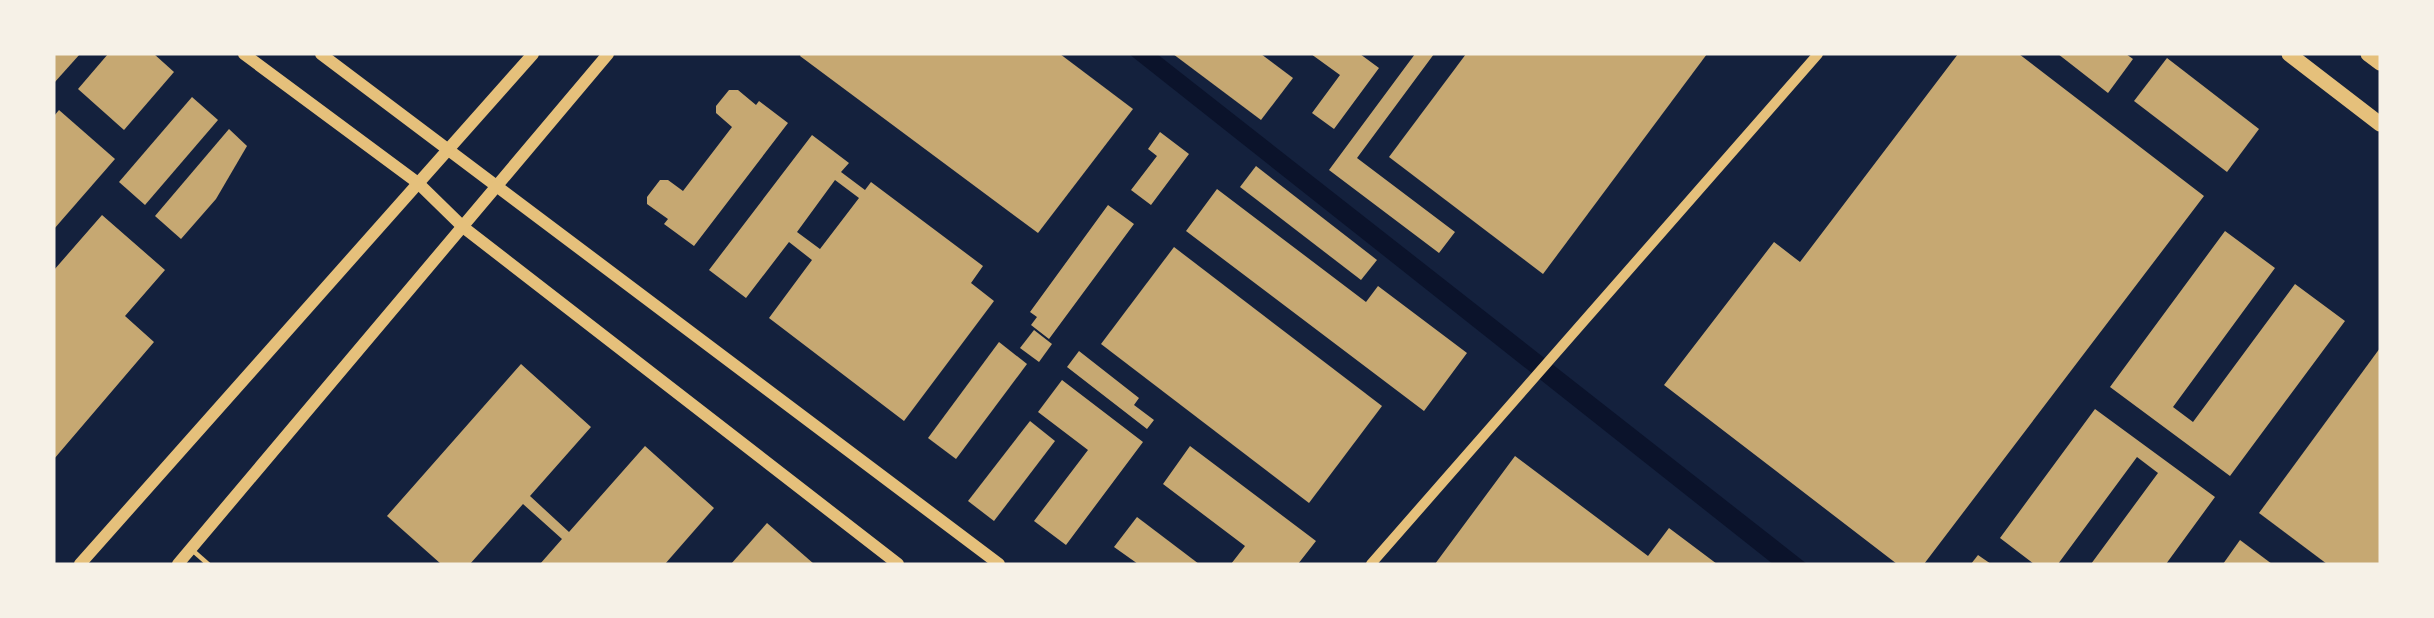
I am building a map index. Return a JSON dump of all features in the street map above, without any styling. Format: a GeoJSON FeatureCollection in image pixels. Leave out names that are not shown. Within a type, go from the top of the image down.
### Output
{"type":"FeatureCollection","features":[{"type":"Feature","properties":{"kind":"main road"},"geometry":{"type":"LineString","coordinates":[[244,54],[418,183],[463,227],[898,564]]}},
{"type":"Feature","properties":{"kind":"main road"},"geometry":{"type":"LineString","coordinates":[[321,54],[999,564]]}},
{"type":"Feature","properties":{"kind":"main road"},"geometry":{"type":"LineString","coordinates":[[80,564],[532,54]]}},
{"type":"Feature","properties":{"kind":"main road"},"geometry":{"type":"LineString","coordinates":[[178,564],[608,54]]}},
{"type":"Feature","properties":{"kind":"main road"},"geometry":{"type":"LineString","coordinates":[[2289,54],[2380,124]]}},
{"type":"Feature","properties":{"kind":"main road"},"geometry":{"type":"LineString","coordinates":[[2368,54],[2380,63]]}},
{"type":"Feature","properties":{"kind":"street"},"geometry":{"type":"LineString","coordinates":[[1371,564],[1818,54]]}},
{"type":"Feature","properties":{"kind":"lane"},"geometry":{"type":"LineString","coordinates":[[191,549],[208,564]]}},
{"type":"Feature","properties":{"kind":"water"},"geometry":{"type":"Polygon","coordinates":[[[1129,54],[1157,54],[1807,564],[1773,564],[1129,54]]]}},
{"type":"Feature","properties":{"kind":"building"},"geometry":{"type":"Polygon","coordinates":[[[54,54],[80,54],[54,83],[54,54]]]}},
{"type":"Feature","properties":{"kind":"building"},"geometry":{"type":"Polygon","coordinates":[[[108,54],[154,54],[174,72],[124,130],[78,89],[108,54]]]}},
{"type":"Feature","properties":{"kind":"building"},"geometry":{"type":"Polygon","coordinates":[[[801,54],[1060,54],[1133,109],[1038,233],[800,56],[801,54]]]}},
{"type":"Feature","properties":{"kind":"building"},"geometry":{"type":"Polygon","coordinates":[[[1173,54],[1261,54],[1293,78],[1261,120],[1173,54]]]}},
{"type":"Feature","properties":{"kind":"building"},"geometry":{"type":"Polygon","coordinates":[[[1311,54],[1360,54],[1379,68],[1334,129],[1312,113],[1340,75],[1311,54]]]}},
{"type":"Feature","properties":{"kind":"building"},"geometry":{"type":"Polygon","coordinates":[[[1415,54],[1434,54],[1357,158],[1455,232],[1439,253],[1329,170],[1415,54]]]}},
{"type":"Feature","properties":{"kind":"building"},"geometry":{"type":"Polygon","coordinates":[[[1466,54],[1707,54],[1543,274],[1389,157],[1466,54]]]}},
{"type":"Feature","properties":{"kind":"building"},"geometry":{"type":"Polygon","coordinates":[[[1958,54],[2019,54],[2204,196],[1924,564],[1897,564],[1664,385],[1774,242],[1800,262],[1958,54]]]}},
{"type":"Feature","properties":{"kind":"building"},"geometry":{"type":"Polygon","coordinates":[[[2058,54],[2126,54],[2133,59],[2108,93],[2058,54]]]}},
{"type":"Feature","properties":{"kind":"building"},"geometry":{"type":"Polygon","coordinates":[[[2167,58],[2259,129],[2227,172],[2134,101],[2167,58]]]}},
{"type":"Feature","properties":{"kind":"building"},"geometry":{"type":"Polygon","coordinates":[[[729,90],[738,90],[756,105],[759,101],[788,123],[694,246],[664,224],[668,219],[647,204],[647,197],[660,180],[668,180],[683,191],[732,127],[716,113],[716,106],[729,90]]]}},
{"type":"Feature","properties":{"kind":"building"},"geometry":{"type":"Polygon","coordinates":[[[192,97],[218,120],[145,205],[119,182],[192,97]]]}},
{"type":"Feature","properties":{"kind":"building"},"geometry":{"type":"Polygon","coordinates":[[[59,110],[115,159],[54,229],[54,116],[59,110]]]}},
{"type":"Feature","properties":{"kind":"building"},"geometry":{"type":"Polygon","coordinates":[[[229,129],[247,146],[216,199],[181,239],[155,216],[229,129]]]}},
{"type":"Feature","properties":{"kind":"building"},"geometry":{"type":"Polygon","coordinates":[[[1160,132],[1189,154],[1151,205],[1131,190],[1157,156],[1148,149],[1160,132]]]}},
{"type":"Feature","properties":{"kind":"building"},"geometry":{"type":"Polygon","coordinates":[[[812,135],[849,163],[841,172],[865,190],[871,182],[983,266],[971,283],[994,301],[904,421],[769,318],[812,260],[789,242],[746,298],[709,270],[812,135]],[[835,180],[797,232],[820,249],[859,198],[835,180]]]}},
{"type":"Feature","properties":{"kind":"building"},"geometry":{"type":"Polygon","coordinates":[[[1256,166],[1377,260],[1361,280],[1240,187],[1256,166]]]}},
{"type":"Feature","properties":{"kind":"building"},"geometry":{"type":"Polygon","coordinates":[[[1217,189],[1366,302],[1378,286],[1467,353],[1424,411],[1186,231],[1217,189]]]}},
{"type":"Feature","properties":{"kind":"building"},"geometry":{"type":"Polygon","coordinates":[[[1108,205],[1134,224],[1049,339],[1031,325],[1037,317],[1030,312],[1108,205]]]}},
{"type":"Feature","properties":{"kind":"building"},"geometry":{"type":"Polygon","coordinates":[[[102,215],[165,270],[125,316],[154,342],[54,459],[54,270],[102,215]]]}},
{"type":"Feature","properties":{"kind":"building"},"geometry":{"type":"Polygon","coordinates":[[[2225,231],[2275,268],[2173,407],[2193,422],[2295,284],[2345,321],[2230,476],[2110,387],[2225,231]]]}},
{"type":"Feature","properties":{"kind":"building"},"geometry":{"type":"Polygon","coordinates":[[[1174,247],[1382,406],[1309,503],[1101,344],[1174,247]]]}},
{"type":"Feature","properties":{"kind":"building"},"geometry":{"type":"Polygon","coordinates":[[[1034,330],[1052,344],[1039,362],[1020,348],[1034,330]]]}},
{"type":"Feature","properties":{"kind":"building"},"geometry":{"type":"Polygon","coordinates":[[[999,342],[1027,364],[956,459],[928,438],[999,342]]]}},
{"type":"Feature","properties":{"kind":"building"},"geometry":{"type":"Polygon","coordinates":[[[2380,348],[2380,564],[2327,564],[2259,513],[2380,348]]]}},
{"type":"Feature","properties":{"kind":"building"},"geometry":{"type":"Polygon","coordinates":[[[1079,351],[1139,398],[1134,405],[1154,420],[1147,429],[1067,367],[1079,351]]]}},
{"type":"Feature","properties":{"kind":"building"},"geometry":{"type":"Polygon","coordinates":[[[521,364],[591,427],[530,496],[569,532],[645,446],[714,508],[665,564],[540,564],[562,539],[523,504],[470,564],[441,564],[387,516],[521,364]]]}},
{"type":"Feature","properties":{"kind":"building"},"geometry":{"type":"Polygon","coordinates":[[[1062,380],[1143,442],[1066,545],[1034,521],[1088,450],[1038,412],[1062,380]]]}},
{"type":"Feature","properties":{"kind":"building"},"geometry":{"type":"Polygon","coordinates":[[[2095,409],[2215,497],[2166,564],[2091,564],[2158,473],[2137,457],[2058,564],[2034,564],[2000,538],[2095,409]]]}},
{"type":"Feature","properties":{"kind":"building"},"geometry":{"type":"Polygon","coordinates":[[[1030,421],[1055,441],[994,521],[968,501],[1030,421]]]}},
{"type":"Feature","properties":{"kind":"building"},"geometry":{"type":"Polygon","coordinates":[[[1190,446],[1316,541],[1298,564],[1231,564],[1245,546],[1163,484],[1190,446]]]}},
{"type":"Feature","properties":{"kind":"building"},"geometry":{"type":"Polygon","coordinates":[[[1515,456],[1648,556],[1669,528],[1717,564],[1435,564],[1515,456]]]}},
{"type":"Feature","properties":{"kind":"building"},"geometry":{"type":"Polygon","coordinates":[[[1137,517],[1199,564],[1138,564],[1114,547],[1137,517]]]}},
{"type":"Feature","properties":{"kind":"building"},"geometry":{"type":"Polygon","coordinates":[[[767,523],[814,564],[731,564],[767,523]]]}},
{"type":"Feature","properties":{"kind":"building"},"geometry":{"type":"Polygon","coordinates":[[[2240,540],[2272,564],[2223,564],[2240,540]]]}},
{"type":"Feature","properties":{"kind":"building"},"geometry":{"type":"Polygon","coordinates":[[[1978,555],[1991,564],[1971,564],[1978,555]]]}}]}
